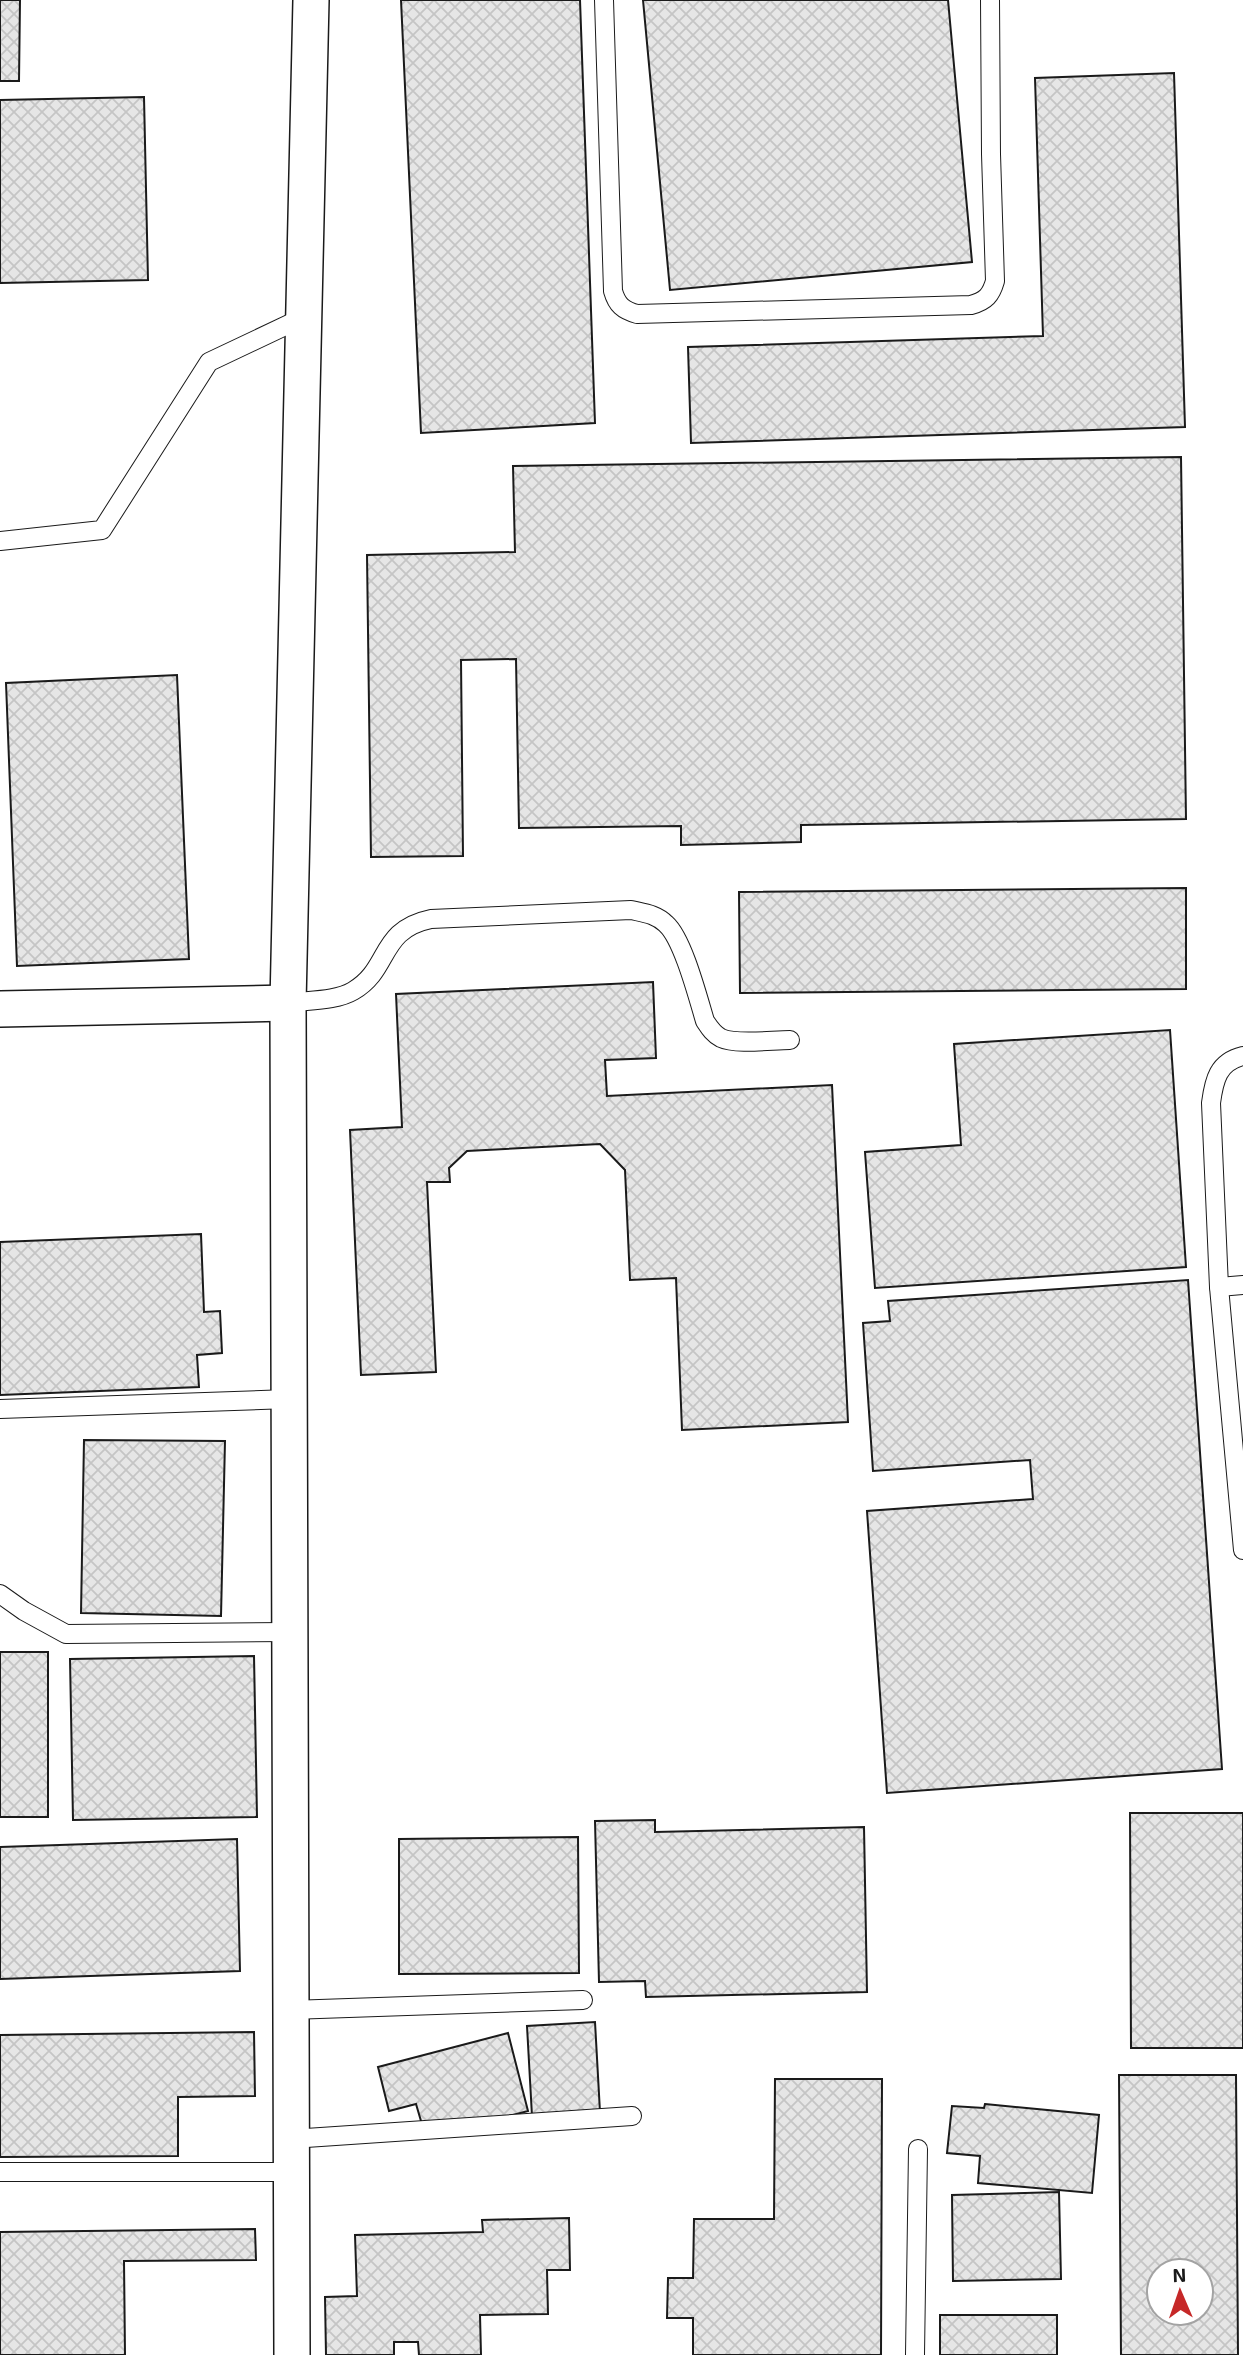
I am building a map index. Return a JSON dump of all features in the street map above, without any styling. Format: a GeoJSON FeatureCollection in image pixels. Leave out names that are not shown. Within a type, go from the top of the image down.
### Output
{"type":"FeatureCollection","features":[{"type":"Feature","properties":{"kind":"street"},"geometry":{"type":"LineString","coordinates":[[292,2355],[288,1003],[311,0]]}},
{"type":"Feature","properties":{"kind":"street"},"geometry":{"type":"LineString","coordinates":[[0,1009],[288,1003]]}},
{"type":"Feature","properties":{"kind":"lane"},"geometry":{"type":"LineString","coordinates":[[604,0],[613,291],[617,302],[625,311],[638,314],[971,305],[983,302],[992,293],[995,281],[990,154],[990,0]]}},
{"type":"Feature","properties":{"kind":"lane"},"geometry":{"type":"LineString","coordinates":[[0,541],[102,530],[209,362],[304,317]]}},
{"type":"Feature","properties":{"kind":"lane"},"geometry":{"type":"LineString","coordinates":[[288,1003],[350,993],[371,975],[392,940],[403,929],[416,922],[432,919],[631,910],[651,914],[668,925],[679,942],[705,1021],[712,1031],[721,1038],[733,1040],[790,1040]]}},
{"type":"Feature","properties":{"kind":"lane"},"geometry":{"type":"LineString","coordinates":[[1243,1056],[1220,1068],[1211,1103],[1219,1287],[1243,1550]]}},
{"type":"Feature","properties":{"kind":"lane"},"geometry":{"type":"LineString","coordinates":[[1219,1287],[1243,1285]]}},
{"type":"Feature","properties":{"kind":"lane"},"geometry":{"type":"LineString","coordinates":[[0,1409],[289,1399]]}},
{"type":"Feature","properties":{"kind":"lane"},"geometry":{"type":"LineString","coordinates":[[0,1594],[66,1634],[289,1632]]}},
{"type":"Feature","properties":{"kind":"lane"},"geometry":{"type":"LineString","coordinates":[[290,2010],[583,2000]]}},
{"type":"Feature","properties":{"kind":"lane"},"geometry":{"type":"LineString","coordinates":[[0,2172],[291,2156],[632,2116]]}},
{"type":"Feature","properties":{"kind":"lane"},"geometry":{"type":"LineString","coordinates":[[915,2355],[918,2149]]}},
{"type":"Feature","properties":{"kind":"building"},"geometry":{"type":"Polygon","coordinates":[[[0,0],[20,0],[19,81],[0,81],[0,0]]]}},
{"type":"Feature","properties":{"kind":"building"},"geometry":{"type":"Polygon","coordinates":[[[401,0],[580,0],[595,423],[421,433],[401,0]]]}},
{"type":"Feature","properties":{"kind":"building"},"geometry":{"type":"Polygon","coordinates":[[[643,0],[948,0],[972,262],[670,290],[643,0]]]}},
{"type":"Feature","properties":{"kind":"building"},"geometry":{"type":"Polygon","coordinates":[[[1174,73],[1185,427],[691,443],[688,347],[1043,336],[1035,78],[1174,73]]]}},
{"type":"Feature","properties":{"kind":"building"},"geometry":{"type":"Polygon","coordinates":[[[144,97],[148,280],[0,283],[0,100],[144,97]]]}},
{"type":"Feature","properties":{"kind":"building"},"geometry":{"type":"Polygon","coordinates":[[[1181,457],[1186,819],[801,825],[801,842],[681,845],[681,826],[519,828],[516,659],[461,660],[463,856],[371,857],[367,555],[515,552],[513,466],[1181,457]]]}},
{"type":"Feature","properties":{"kind":"building"},"geometry":{"type":"Polygon","coordinates":[[[177,675],[189,959],[17,966],[6,683],[177,675]]]}},
{"type":"Feature","properties":{"kind":"building"},"geometry":{"type":"Polygon","coordinates":[[[1186,888],[1186,989],[740,993],[739,892],[1186,888]]]}},
{"type":"Feature","properties":{"kind":"building"},"geometry":{"type":"Polygon","coordinates":[[[653,982],[656,1058],[605,1060],[607,1096],[832,1085],[848,1422],[682,1430],[676,1278],[630,1280],[625,1170],[600,1144],[467,1151],[449,1168],[450,1182],[427,1182],[436,1372],[361,1375],[350,1130],[402,1127],[396,994],[653,982]]]}},
{"type":"Feature","properties":{"kind":"building"},"geometry":{"type":"Polygon","coordinates":[[[1170,1030],[1186,1267],[875,1288],[865,1152],[961,1145],[954,1044],[1170,1030]]]}},
{"type":"Feature","properties":{"kind":"building"},"geometry":{"type":"Polygon","coordinates":[[[201,1234],[204,1312],[220,1311],[222,1353],[197,1355],[199,1387],[0,1395],[0,1242],[201,1234]]]}},
{"type":"Feature","properties":{"kind":"building"},"geometry":{"type":"Polygon","coordinates":[[[1188,1280],[1222,1769],[887,1793],[867,1511],[1033,1499],[1030,1460],[873,1471],[863,1323],[890,1321],[888,1301],[1188,1280]]]}},
{"type":"Feature","properties":{"kind":"building"},"geometry":{"type":"Polygon","coordinates":[[[84,1440],[225,1441],[221,1616],[81,1613],[84,1440]]]}},
{"type":"Feature","properties":{"kind":"building"},"geometry":{"type":"Polygon","coordinates":[[[0,1652],[48,1652],[48,1817],[0,1817],[0,1652]]]}},
{"type":"Feature","properties":{"kind":"building"},"geometry":{"type":"Polygon","coordinates":[[[254,1656],[257,1817],[73,1820],[70,1659],[254,1656]]]}},
{"type":"Feature","properties":{"kind":"building"},"geometry":{"type":"Polygon","coordinates":[[[1130,1813],[1243,1813],[1243,2048],[1131,2048],[1130,1813]]]}},
{"type":"Feature","properties":{"kind":"building"},"geometry":{"type":"Polygon","coordinates":[[[655,1820],[655,1832],[864,1827],[867,1992],[646,1997],[645,1981],[599,1982],[595,1821],[655,1820]]]}},
{"type":"Feature","properties":{"kind":"building"},"geometry":{"type":"Polygon","coordinates":[[[578,1837],[579,1973],[399,1974],[399,1839],[578,1837]]]}},
{"type":"Feature","properties":{"kind":"building"},"geometry":{"type":"Polygon","coordinates":[[[237,1839],[240,1971],[0,1979],[0,1847],[237,1839]]]}},
{"type":"Feature","properties":{"kind":"building"},"geometry":{"type":"Polygon","coordinates":[[[595,2022],[600,2112],[532,2116],[527,2026],[595,2022]]]}},
{"type":"Feature","properties":{"kind":"building"},"geometry":{"type":"Polygon","coordinates":[[[254,2032],[255,2096],[178,2097],[178,2156],[0,2157],[0,2035],[254,2032]]]}},
{"type":"Feature","properties":{"kind":"building"},"geometry":{"type":"Polygon","coordinates":[[[508,2033],[528,2111],[426,2138],[416,2104],[389,2111],[378,2067],[508,2033]]]}},
{"type":"Feature","properties":{"kind":"building"},"geometry":{"type":"Polygon","coordinates":[[[1119,2075],[1236,2075],[1238,2355],[1121,2355],[1119,2075]]]}},
{"type":"Feature","properties":{"kind":"building"},"geometry":{"type":"Polygon","coordinates":[[[775,2079],[882,2079],[881,2355],[693,2355],[693,2318],[667,2318],[668,2278],[693,2278],[694,2219],[774,2219],[775,2079]]]}},
{"type":"Feature","properties":{"kind":"building"},"geometry":{"type":"Polygon","coordinates":[[[985,2104],[1099,2115],[1092,2193],[978,2183],[980,2156],[947,2153],[952,2106],[984,2108],[985,2104]]]}},
{"type":"Feature","properties":{"kind":"building"},"geometry":{"type":"Polygon","coordinates":[[[1059,2192],[1061,2279],[953,2281],[952,2195],[1059,2192]]]}},
{"type":"Feature","properties":{"kind":"building"},"geometry":{"type":"Polygon","coordinates":[[[569,2218],[570,2270],[547,2270],[548,2314],[480,2315],[481,2355],[419,2355],[418,2342],[394,2342],[394,2355],[326,2355],[325,2297],[357,2296],[355,2235],[483,2232],[482,2220],[569,2218]]]}},
{"type":"Feature","properties":{"kind":"building"},"geometry":{"type":"Polygon","coordinates":[[[255,2229],[256,2260],[124,2261],[125,2355],[0,2355],[0,2232],[255,2229]]]}},
{"type":"Feature","properties":{"kind":"building"},"geometry":{"type":"Polygon","coordinates":[[[940,2315],[1057,2315],[1057,2355],[940,2355],[940,2315]]]}}]}
